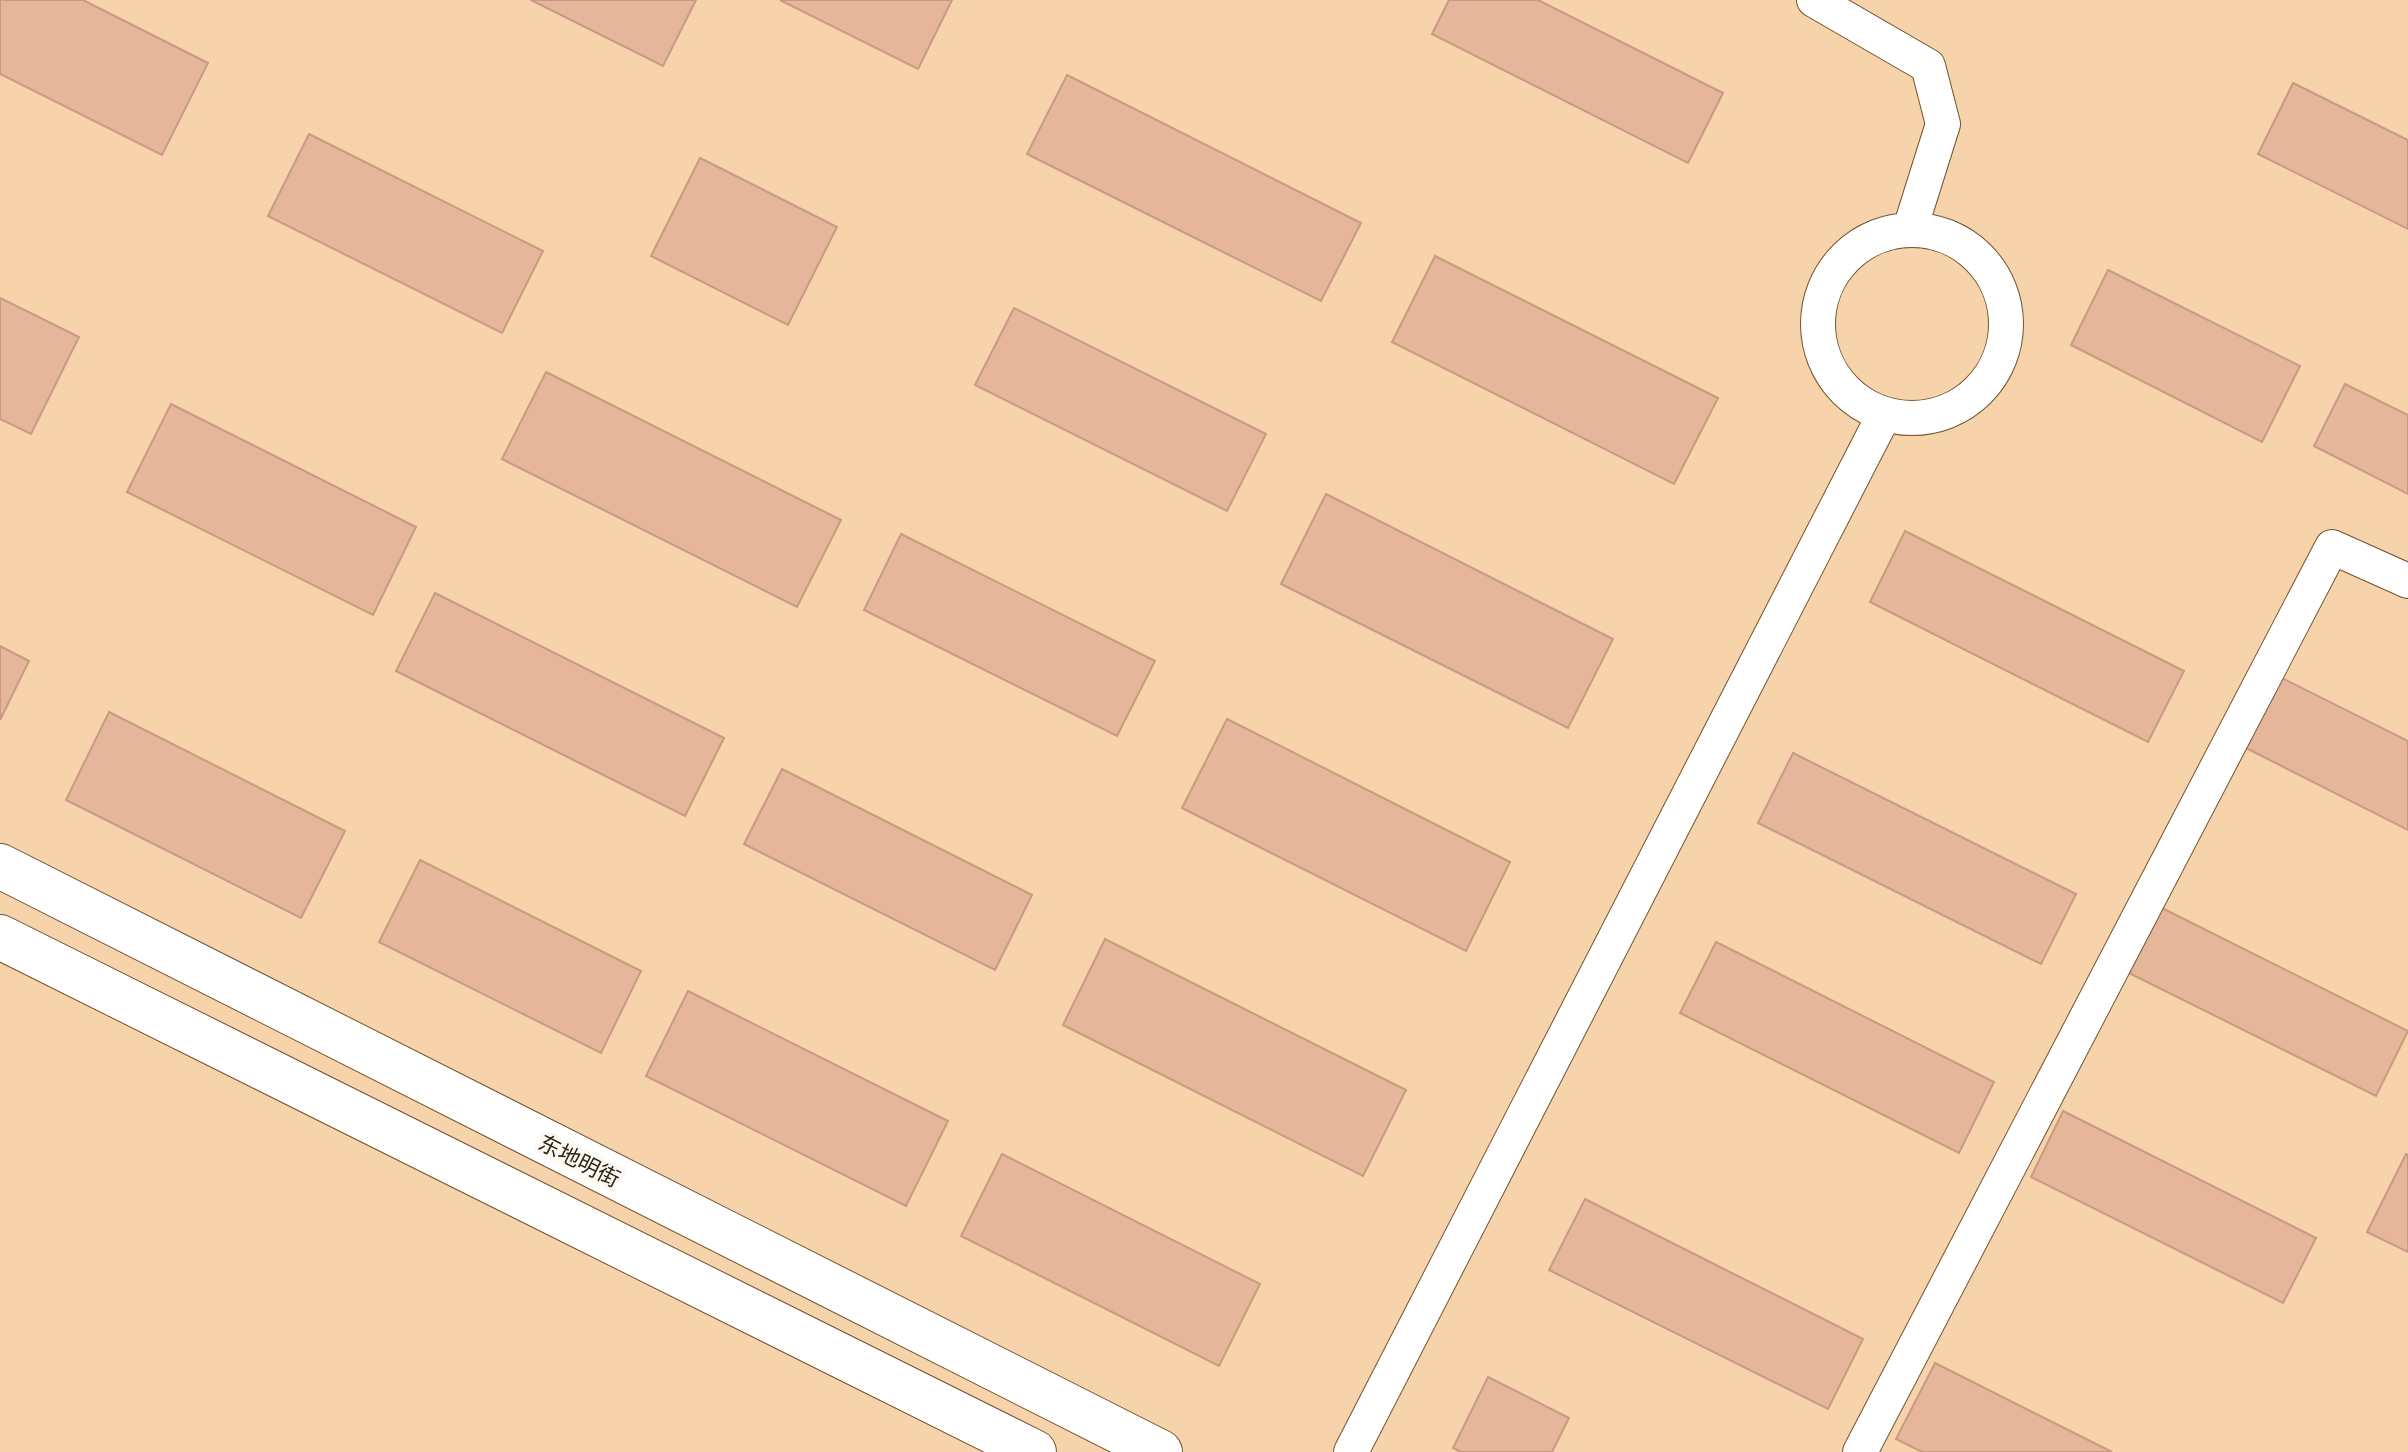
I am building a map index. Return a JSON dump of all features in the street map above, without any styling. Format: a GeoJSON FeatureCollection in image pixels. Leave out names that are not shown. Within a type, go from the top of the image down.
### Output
{"type":"FeatureCollection","features":[{"type":"Feature","properties":{"kind":"main road","name":"东地明街"},"geometry":{"type":"LineString","coordinates":[[0,866],[1160,1452]]}},
{"type":"Feature","properties":{"kind":"main road"},"geometry":{"type":"LineString","coordinates":[[0,937],[1034,1452]]}},
{"type":"Feature","properties":{"kind":"street"},"geometry":{"type":"LineString","coordinates":[[1814,0],[1928,66],[1943,124],[1910,229]]}},
{"type":"Feature","properties":{"kind":"street"},"geometry":{"type":"LineString","coordinates":[[1910,229],[1939,233],[1966,246],[1987,267],[2001,293],[2007,322],[2002,351],[1989,378],[1969,400],[1943,413],[1914,418],[1884,415],[1858,401],[1837,381],[1822,355],[1817,326],[1821,296],[1834,270],[1854,248],[1881,235],[1910,229]]}},
{"type":"Feature","properties":{"kind":"street"},"geometry":{"type":"LineString","coordinates":[[1351,1452],[1884,415]]}},
{"type":"Feature","properties":{"kind":"street"},"geometry":{"type":"LineString","coordinates":[[1860,1452],[2332,547],[2408,581]]}},
{"type":"Feature","properties":{"kind":"building"},"geometry":{"type":"Polygon","coordinates":[[[0,0],[83,0],[208,63],[162,155],[0,74],[0,0]]]}},
{"type":"Feature","properties":{"kind":"building"},"geometry":{"type":"Polygon","coordinates":[[[531,0],[696,0],[663,66],[531,0]]]}},
{"type":"Feature","properties":{"kind":"building"},"geometry":{"type":"Polygon","coordinates":[[[780,0],[952,0],[918,69],[780,0]]]}},
{"type":"Feature","properties":{"kind":"building"},"geometry":{"type":"Polygon","coordinates":[[[1449,0],[1538,0],[1723,93],[1688,163],[1432,34],[1449,0]]]}},
{"type":"Feature","properties":{"kind":"building"},"geometry":{"type":"Polygon","coordinates":[[[1067,75],[1361,223],[1321,301],[1027,154],[1067,75]]]}},
{"type":"Feature","properties":{"kind":"building"},"geometry":{"type":"Polygon","coordinates":[[[2293,83],[2408,140],[2408,229],[2258,154],[2293,83]]]}},
{"type":"Feature","properties":{"kind":"building"},"geometry":{"type":"Polygon","coordinates":[[[309,134],[543,251],[502,333],[268,216],[309,134]]]}},
{"type":"Feature","properties":{"kind":"building"},"geometry":{"type":"Polygon","coordinates":[[[700,158],[837,227],[788,325],[651,256],[700,158]]]}},
{"type":"Feature","properties":{"kind":"building"},"geometry":{"type":"Polygon","coordinates":[[[1435,256],[1718,398],[1674,484],[1392,342],[1435,256]]]}},
{"type":"Feature","properties":{"kind":"building"},"geometry":{"type":"Polygon","coordinates":[[[2108,270],[2300,366],[2262,442],[2071,345],[2108,270]]]}},
{"type":"Feature","properties":{"kind":"building"},"geometry":{"type":"Polygon","coordinates":[[[0,298],[79,337],[31,434],[0,419],[0,298]]]}},
{"type":"Feature","properties":{"kind":"building"},"geometry":{"type":"Polygon","coordinates":[[[1014,308],[1266,434],[1227,511],[975,385],[1014,308]]]}},
{"type":"Feature","properties":{"kind":"building"},"geometry":{"type":"Polygon","coordinates":[[[546,372],[841,520],[797,607],[502,459],[546,372]]]}},
{"type":"Feature","properties":{"kind":"building"},"geometry":{"type":"Polygon","coordinates":[[[2345,384],[2408,415],[2408,494],[2314,446],[2345,384]]]}},
{"type":"Feature","properties":{"kind":"building"},"geometry":{"type":"Polygon","coordinates":[[[171,404],[416,527],[373,615],[127,492],[171,404]]]}},
{"type":"Feature","properties":{"kind":"building"},"geometry":{"type":"Polygon","coordinates":[[[1326,494],[1613,639],[1568,728],[1281,584],[1326,494]]]}},
{"type":"Feature","properties":{"kind":"building"},"geometry":{"type":"Polygon","coordinates":[[[1905,531],[2184,671],[2148,742],[1870,602],[1905,531]]]}},
{"type":"Feature","properties":{"kind":"building"},"geometry":{"type":"Polygon","coordinates":[[[901,534],[1155,661],[1117,736],[864,610],[901,534]]]}},
{"type":"Feature","properties":{"kind":"building"},"geometry":{"type":"Polygon","coordinates":[[[435,593],[724,738],[685,816],[396,671],[435,593]]]}},
{"type":"Feature","properties":{"kind":"building"},"geometry":{"type":"Polygon","coordinates":[[[0,646],[29,661],[0,720],[0,646]]]}},
{"type":"Feature","properties":{"kind":"building"},"geometry":{"type":"Polygon","coordinates":[[[2280,677],[2408,741],[2408,830],[2244,747],[2280,677]]]}},
{"type":"Feature","properties":{"kind":"building"},"geometry":{"type":"Polygon","coordinates":[[[109,712],[345,831],[301,918],[66,800],[109,712]]]}},
{"type":"Feature","properties":{"kind":"building"},"geometry":{"type":"Polygon","coordinates":[[[1227,719],[1510,862],[1466,951],[1182,808],[1227,719]]]}},
{"type":"Feature","properties":{"kind":"building"},"geometry":{"type":"Polygon","coordinates":[[[1793,753],[2076,894],[2041,964],[1758,823],[1793,753]]]}},
{"type":"Feature","properties":{"kind":"building"},"geometry":{"type":"Polygon","coordinates":[[[782,769],[1032,895],[995,970],[744,844],[782,769]]]}},
{"type":"Feature","properties":{"kind":"building"},"geometry":{"type":"Polygon","coordinates":[[[420,860],[641,971],[601,1053],[379,942],[420,860]]]}},
{"type":"Feature","properties":{"kind":"building"},"geometry":{"type":"Polygon","coordinates":[[[2156,905],[2408,1031],[2376,1096],[2123,970],[2156,905]]]}},
{"type":"Feature","properties":{"kind":"building"},"geometry":{"type":"Polygon","coordinates":[[[1105,939],[1406,1090],[1363,1176],[1063,1025],[1105,939]]]}},
{"type":"Feature","properties":{"kind":"building"},"geometry":{"type":"Polygon","coordinates":[[[1716,942],[1994,1082],[1959,1153],[1680,1013],[1716,942]]]}},
{"type":"Feature","properties":{"kind":"building"},"geometry":{"type":"Polygon","coordinates":[[[688,991],[948,1121],[906,1206],[646,1076],[688,991]]]}},
{"type":"Feature","properties":{"kind":"building"},"geometry":{"type":"Polygon","coordinates":[[[2063,1111],[2316,1238],[2283,1303],[2031,1177],[2063,1111]]]}},
{"type":"Feature","properties":{"kind":"building"},"geometry":{"type":"Polygon","coordinates":[[[1002,1154],[1260,1284],[1219,1366],[961,1236],[1002,1154]]]}},
{"type":"Feature","properties":{"kind":"building"},"geometry":{"type":"Polygon","coordinates":[[[2408,1155],[2408,1252],[2367,1232],[2408,1155]]]}},
{"type":"Feature","properties":{"kind":"building"},"geometry":{"type":"Polygon","coordinates":[[[1585,1199],[1863,1339],[1828,1409],[1549,1270],[1585,1199]]]}},
{"type":"Feature","properties":{"kind":"building"},"geometry":{"type":"Polygon","coordinates":[[[1935,1363],[2112,1452],[1922,1452],[1896,1439],[1935,1363]]]}},
{"type":"Feature","properties":{"kind":"building"},"geometry":{"type":"Polygon","coordinates":[[[1488,1377],[1569,1418],[1552,1452],[1461,1452],[1453,1448],[1488,1377]]]}}]}
